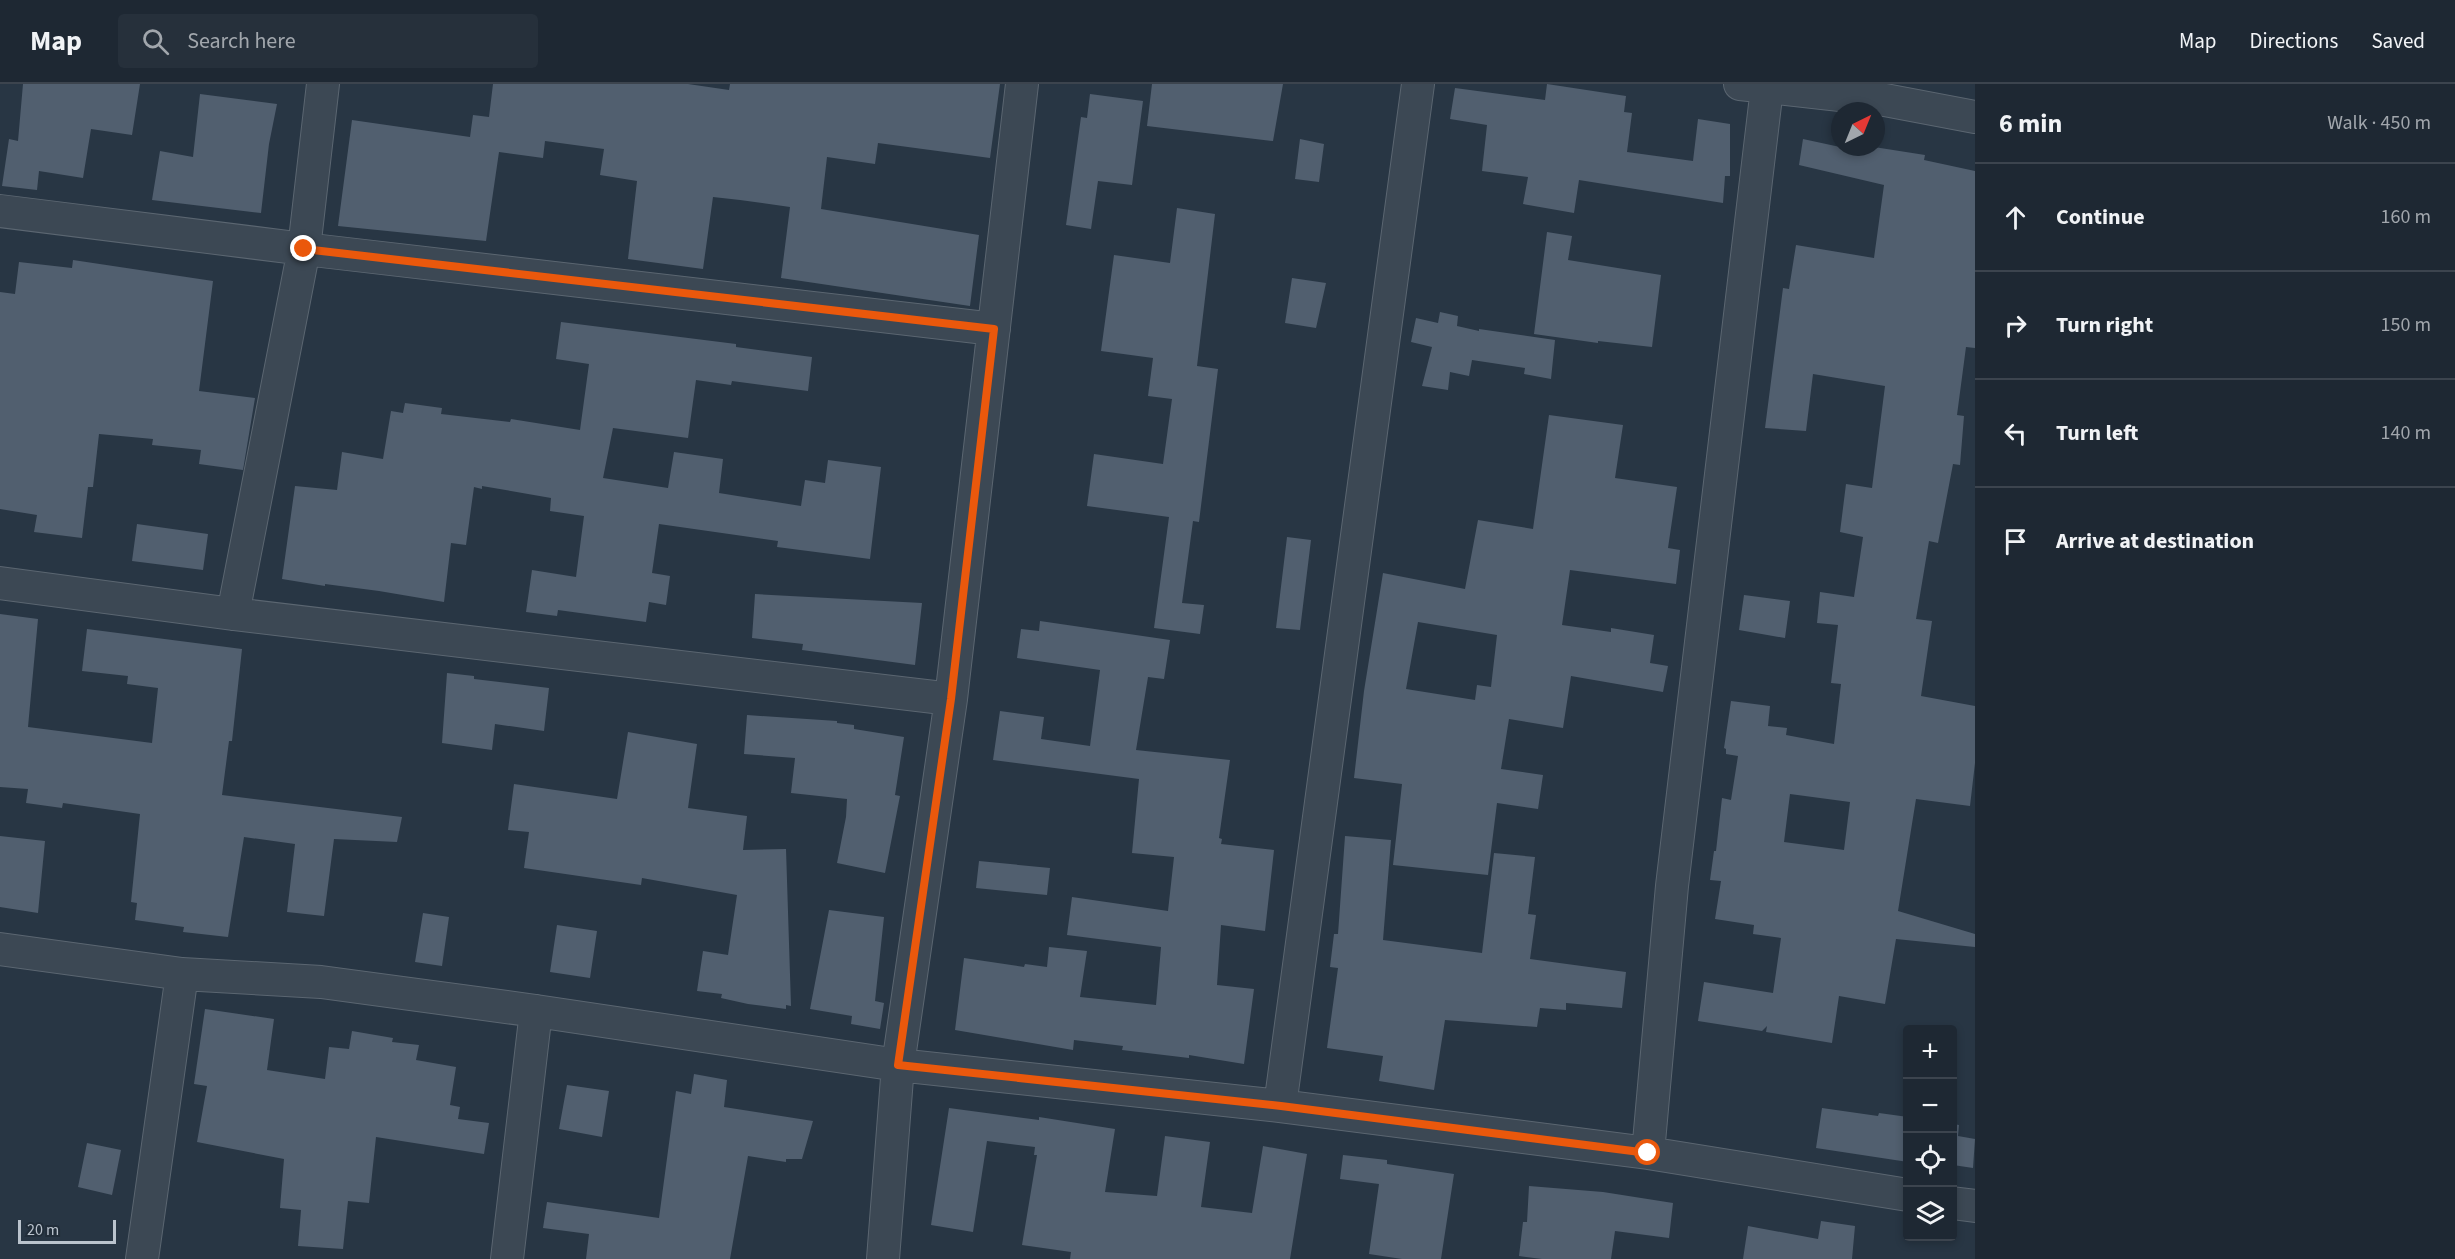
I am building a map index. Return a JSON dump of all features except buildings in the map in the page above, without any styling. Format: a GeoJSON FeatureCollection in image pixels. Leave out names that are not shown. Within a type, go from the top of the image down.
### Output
{"type":"FeatureCollection","features":[{"type":"Feature","properties":{"kind":"street"},"geometry":{"type":"LineString","coordinates":[[233,614],[304,249],[323,84]]}},
{"type":"Feature","properties":{"kind":"street"},"geometry":{"type":"LineString","coordinates":[[883,1259],[898,1065],[951,699],[1022,84]]}},
{"type":"Feature","properties":{"kind":"street"},"geometry":{"type":"LineString","coordinates":[[1281,1106],[1418,84]]}},
{"type":"Feature","properties":{"kind":"street"},"geometry":{"type":"LineString","coordinates":[[1648,1153],[1672,886],[1754,86],[1885,100],[1975,117]]}},
{"type":"Feature","properties":{"kind":"street"},"geometry":{"type":"LineString","coordinates":[[0,211],[304,249],[994,329]]}},
{"type":"Feature","properties":{"kind":"street"},"geometry":{"type":"LineString","coordinates":[[0,583],[233,614],[951,699]]}},
{"type":"Feature","properties":{"kind":"street"},"geometry":{"type":"LineString","coordinates":[[0,949],[182,974],[321,982],[536,1011],[898,1065],[1281,1106],[1648,1153],[1903,1194]]}},
{"type":"Feature","properties":{"kind":"street"},"geometry":{"type":"LineString","coordinates":[[142,1259],[182,974]]}},
{"type":"Feature","properties":{"kind":"street"},"geometry":{"type":"LineString","coordinates":[[507,1259],[536,1011]]}},
{"type":"Feature","properties":{"kind":"street"},"geometry":{"type":"LineString","coordinates":[[1957,1204],[1975,1206]]}},
{"type":"Feature","properties":{"kind":"route"},"geometry":{"type":"LineString","coordinates":[[304,249],[994,329],[951,699],[898,1065],[1281,1106],[1648,1153]]}}]}
